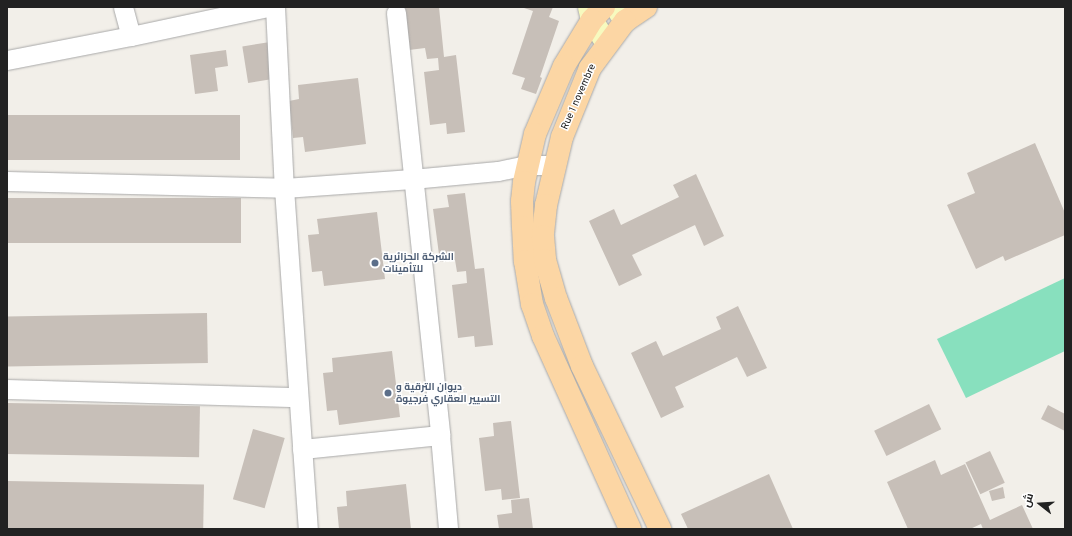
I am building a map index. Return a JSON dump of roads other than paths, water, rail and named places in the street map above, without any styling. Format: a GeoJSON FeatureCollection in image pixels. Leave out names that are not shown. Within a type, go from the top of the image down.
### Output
{"type":"FeatureCollection","features":[{"type":"Feature","properties":{"kind":"main road","name":"Rue 1 novembre"},"geometry":{"type":"LineString","coordinates":[[646,7],[620,14],[607,44],[590,68],[562,137],[554,165],[546,205],[543,236],[546,260],[556,298],[582,366],[660,529]]}},
{"type":"Feature","properties":{"kind":"main road"},"geometry":{"type":"LineString","coordinates":[[595,11],[607,44]]}},
{"type":"Feature","properties":{"kind":"main road"},"geometry":{"type":"LineString","coordinates":[[595,11],[564,66],[534,134],[526,165],[522,201],[525,261],[532,304],[544,336],[630,529]]}},
{"type":"Feature","properties":{"kind":"street"},"geometry":{"type":"LineString","coordinates":[[123,7],[130,36]]}},
{"type":"Feature","properties":{"kind":"street"},"geometry":{"type":"LineString","coordinates":[[7,60],[268,7]]}},
{"type":"Feature","properties":{"kind":"street"},"geometry":{"type":"LineString","coordinates":[[275,7],[284,188],[308,529]]}},
{"type":"Feature","properties":{"kind":"street"},"geometry":{"type":"LineString","coordinates":[[396,13],[412,179],[440,435],[448,529]]}},
{"type":"Feature","properties":{"kind":"street"},"geometry":{"type":"LineString","coordinates":[[7,181],[284,188],[498,171],[526,165],[554,165]]}},
{"type":"Feature","properties":{"kind":"street"},"geometry":{"type":"LineString","coordinates":[[7,389],[298,397]]}},
{"type":"Feature","properties":{"kind":"street"},"geometry":{"type":"LineString","coordinates":[[302,449],[440,435]]}},
{"type":"Feature","properties":{"kind":"place","name":"الشركة الجزائرية للتأمينات"},"geometry":{"type":"Point","coordinates":[375,263]}},
{"type":"Feature","properties":{"kind":"place","name":"ديوان الترقية و التسيير العقاري فرجيوة"},"geometry":{"type":"Point","coordinates":[388,393]}}]}
